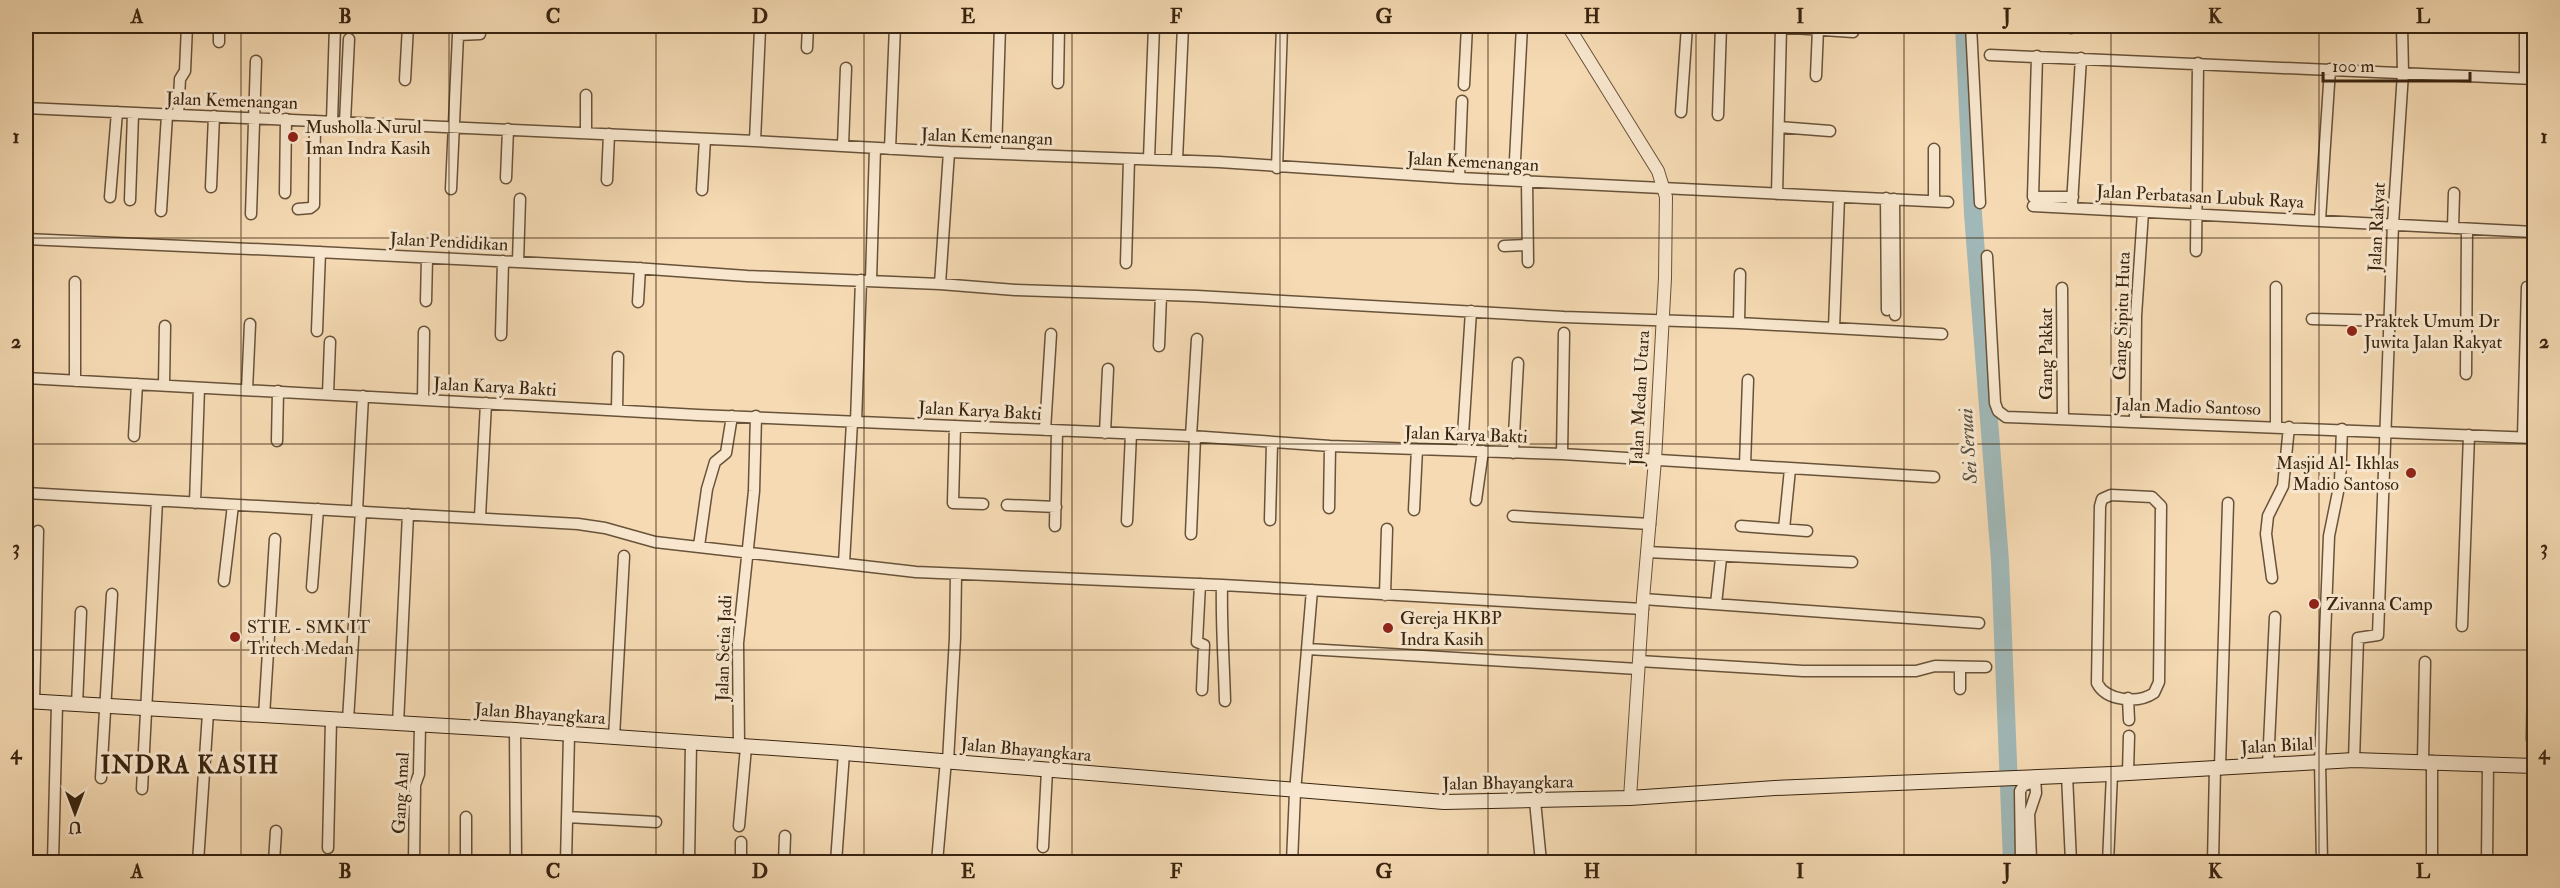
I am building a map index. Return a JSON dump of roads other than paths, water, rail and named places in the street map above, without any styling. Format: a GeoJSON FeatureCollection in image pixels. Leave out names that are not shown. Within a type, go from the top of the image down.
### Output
{"type":"FeatureCollection","features":[{"type":"Feature","properties":{"kind":"main road","name":"Jalan Bhayangkara"},"geometry":{"type":"LineString","coordinates":[[30,702],[515,730],[844,753],[1423,802],[1630,798],[1775,788],[2031,778]]}},
{"type":"Feature","properties":{"kind":"main road","name":"Jalan Bilal"},"geometry":{"type":"LineString","coordinates":[[2031,778],[2354,760],[2535,766]]}},
{"type":"Feature","properties":{"kind":"street"},"geometry":{"type":"LineString","coordinates":[[161,211],[172,115],[184,70],[187,26]]}},
{"type":"Feature","properties":{"kind":"street"},"geometry":{"type":"LineString","coordinates":[[219,26],[219,42]]}},
{"type":"Feature","properties":{"kind":"street"},"geometry":{"type":"LineString","coordinates":[[332,121],[335,26]]}},
{"type":"Feature","properties":{"kind":"street"},"geometry":{"type":"LineString","coordinates":[[405,80],[408,26]]}},
{"type":"Feature","properties":{"kind":"street"},"geometry":{"type":"LineString","coordinates":[[807,48],[808,26]]}},
{"type":"Feature","properties":{"kind":"street"},"geometry":{"type":"LineString","coordinates":[[890,149],[895,26]]}},
{"type":"Feature","properties":{"kind":"street"},"geometry":{"type":"LineString","coordinates":[[996,153],[1000,26]]}},
{"type":"Feature","properties":{"kind":"street"},"geometry":{"type":"LineString","coordinates":[[1058,83],[1059,26]]}},
{"type":"Feature","properties":{"kind":"street"},"geometry":{"type":"LineString","coordinates":[[1149,159],[1154,26]]}},
{"type":"Feature","properties":{"kind":"street"},"geometry":{"type":"LineString","coordinates":[[1177,160],[1183,26]]}},
{"type":"Feature","properties":{"kind":"street"},"geometry":{"type":"LineString","coordinates":[[1277,168],[1282,26]]}},
{"type":"Feature","properties":{"kind":"street"},"geometry":{"type":"LineString","coordinates":[[1464,85],[1467,26]]}},
{"type":"Feature","properties":{"kind":"street"},"geometry":{"type":"LineString","coordinates":[[1514,179],[1522,26]]}},
{"type":"Feature","properties":{"kind":"street","name":"Jalan Medan Utara"},"geometry":{"type":"LineString","coordinates":[[1568,26],[1658,171],[1665,189],[1667,233],[1655,460],[1630,798]]}},
{"type":"Feature","properties":{"kind":"street"},"geometry":{"type":"LineString","coordinates":[[1681,112],[1687,26]]}},
{"type":"Feature","properties":{"kind":"street"},"geometry":{"type":"LineString","coordinates":[[1718,114],[1721,26]]}},
{"type":"Feature","properties":{"kind":"street"},"geometry":{"type":"LineString","coordinates":[[1763,26],[1853,32]]}},
{"type":"Feature","properties":{"kind":"street"},"geometry":{"type":"LineString","coordinates":[[1776,26],[1779,127],[1777,194]]}},
{"type":"Feature","properties":{"kind":"street"},"geometry":{"type":"LineString","coordinates":[[1971,26],[1980,203]]}},
{"type":"Feature","properties":{"kind":"street","name":"Jalan Rakyat"},"geometry":{"type":"LineString","coordinates":[[2354,760],[2358,638],[2378,635],[2393,224],[2403,72],[2402,26]]}},
{"type":"Feature","properties":{"kind":"street"},"geometry":{"type":"LineString","coordinates":[[1990,55],[2081,57],[2530,79],[2525,26]]}},
{"type":"Feature","properties":{"kind":"street"},"geometry":{"type":"LineString","coordinates":[[755,141],[760,29]]}},
{"type":"Feature","properties":{"kind":"street"},"geometry":{"type":"LineString","coordinates":[[1816,76],[1818,29]]}},
{"type":"Feature","properties":{"kind":"street"},"geometry":{"type":"LineString","coordinates":[[451,189],[458,35],[480,34]]}},
{"type":"Feature","properties":{"kind":"street"},"geometry":{"type":"LineString","coordinates":[[345,122],[349,39]]}},
{"type":"Feature","properties":{"kind":"street"},"geometry":{"type":"LineString","coordinates":[[2037,56],[2033,197],[2073,202],[2081,57]]}},
{"type":"Feature","properties":{"kind":"street"},"geometry":{"type":"LineString","coordinates":[[251,214],[256,61]]}},
{"type":"Feature","properties":{"kind":"street"},"geometry":{"type":"LineString","coordinates":[[2196,251],[2198,63]]}},
{"type":"Feature","properties":{"kind":"street"},"geometry":{"type":"LineString","coordinates":[[843,145],[846,68]]}},
{"type":"Feature","properties":{"kind":"street","name":"Jalan Perbatasan Lubuk Raya"},"geometry":{"type":"LineString","coordinates":[[2033,206],[2073,202],[2144,212],[2320,220],[2330,69]]}},
{"type":"Feature","properties":{"kind":"street"},"geometry":{"type":"LineString","coordinates":[[586,95],[586,133]]}},
{"type":"Feature","properties":{"kind":"street"},"geometry":{"type":"LineString","coordinates":[[1459,178],[1462,102]]}},
{"type":"Feature","properties":{"kind":"street","name":"Jalan Kemenangan"},"geometry":{"type":"LineString","coordinates":[[26,108],[508,129],[949,152],[1177,160],[1459,178],[1948,202]]}},
{"type":"Feature","properties":{"kind":"street"},"geometry":{"type":"LineString","coordinates":[[110,197],[117,112]]}},
{"type":"Feature","properties":{"kind":"street"},"geometry":{"type":"LineString","coordinates":[[130,200],[133,114]]}},
{"type":"Feature","properties":{"kind":"street"},"geometry":{"type":"LineString","coordinates":[[211,187],[214,116]]}},
{"type":"Feature","properties":{"kind":"street"},"geometry":{"type":"LineString","coordinates":[[285,193],[286,119]]}},
{"type":"Feature","properties":{"kind":"street"},"geometry":{"type":"LineString","coordinates":[[298,209],[310,208],[314,205],[315,121]]}},
{"type":"Feature","properties":{"kind":"street"},"geometry":{"type":"LineString","coordinates":[[1779,127],[1830,131]]}},
{"type":"Feature","properties":{"kind":"street"},"geometry":{"type":"LineString","coordinates":[[506,178],[508,129]]}},
{"type":"Feature","properties":{"kind":"street"},"geometry":{"type":"LineString","coordinates":[[607,180],[609,134]]}},
{"type":"Feature","properties":{"kind":"street"},"geometry":{"type":"LineString","coordinates":[[702,190],[705,139]]}},
{"type":"Feature","properties":{"kind":"street"},"geometry":{"type":"LineString","coordinates":[[844,563],[875,148]]}},
{"type":"Feature","properties":{"kind":"street"},"geometry":{"type":"LineString","coordinates":[[1934,149],[1934,201]]}},
{"type":"Feature","properties":{"kind":"street"},"geometry":{"type":"LineString","coordinates":[[940,284],[949,152]]}},
{"type":"Feature","properties":{"kind":"street"},"geometry":{"type":"LineString","coordinates":[[1126,263],[1129,159]]}},
{"type":"Feature","properties":{"kind":"street"},"geometry":{"type":"LineString","coordinates":[[1527,180],[1528,262]]}},
{"type":"Feature","properties":{"kind":"street"},"geometry":{"type":"LineString","coordinates":[[2453,228],[2454,193]]}},
{"type":"Feature","properties":{"kind":"street"},"geometry":{"type":"LineString","coordinates":[[1834,328],[1839,197]]}},
{"type":"Feature","properties":{"kind":"street"},"geometry":{"type":"LineString","coordinates":[[518,262],[520,199]]}},
{"type":"Feature","properties":{"kind":"street"},"geometry":{"type":"LineString","coordinates":[[1890,199],[1891,312]]}},
{"type":"Feature","properties":{"kind":"street","name":"Gang Sipitu Huta"},"geometry":{"type":"LineString","coordinates":[[2135,422],[2136,316],[2144,212]]}},
{"type":"Feature","properties":{"kind":"street"},"geometry":{"type":"LineString","coordinates":[[2320,220],[2535,232]]}},
{"type":"Feature","properties":{"kind":"street"},"geometry":{"type":"LineString","coordinates":[[2466,374],[2468,229]]}},
{"type":"Feature","properties":{"kind":"street","name":"Jalan Pendidikan"},"geometry":{"type":"LineString","coordinates":[[26,239],[640,268],[747,276],[866,280]]}},
{"type":"Feature","properties":{"kind":"street"},"geometry":{"type":"LineString","coordinates":[[1504,246],[1527,246]]}},
{"type":"Feature","properties":{"kind":"street"},"geometry":{"type":"LineString","coordinates":[[317,332],[320,252]]}},
{"type":"Feature","properties":{"kind":"street","name":"Jalan Madio Santoso"},"geometry":{"type":"LineString","coordinates":[[1987,256],[1997,408],[2001,414],[2012,418],[2276,426],[2529,438]]}},
{"type":"Feature","properties":{"kind":"street"},"geometry":{"type":"LineString","coordinates":[[426,301],[427,258]]}},
{"type":"Feature","properties":{"kind":"street"},"geometry":{"type":"LineString","coordinates":[[501,335],[503,261]]}},
{"type":"Feature","properties":{"kind":"street"},"geometry":{"type":"LineString","coordinates":[[638,302],[640,268]]}},
{"type":"Feature","properties":{"kind":"street"},"geometry":{"type":"LineString","coordinates":[[1739,323],[1740,274]]}},
{"type":"Feature","properties":{"kind":"street"},"geometry":{"type":"LineString","coordinates":[[866,280],[1015,290],[1161,294],[1564,317],[1739,323],[1942,334]]}},
{"type":"Feature","properties":{"kind":"street"},"geometry":{"type":"LineString","coordinates":[[75,282],[75,381]]}},
{"type":"Feature","properties":{"kind":"street"},"geometry":{"type":"LineString","coordinates":[[2527,286],[2529,438]]}},
{"type":"Feature","properties":{"kind":"street"},"geometry":{"type":"LineString","coordinates":[[2276,287],[2276,426]]}},
{"type":"Feature","properties":{"kind":"street","name":"Gang Pakkat"},"geometry":{"type":"LineString","coordinates":[[2062,288],[2063,419]]}},
{"type":"Feature","properties":{"kind":"street"},"geometry":{"type":"LineString","coordinates":[[1160,346],[1161,294]]}},
{"type":"Feature","properties":{"kind":"street"},"geometry":{"type":"LineString","coordinates":[[1462,450],[1471,311]]}},
{"type":"Feature","properties":{"kind":"street"},"geometry":{"type":"LineString","coordinates":[[2312,319],[2389,321]]}},
{"type":"Feature","properties":{"kind":"street"},"geometry":{"type":"LineString","coordinates":[[247,390],[250,324]]}},
{"type":"Feature","properties":{"kind":"street"},"geometry":{"type":"LineString","coordinates":[[164,385],[165,326]]}},
{"type":"Feature","properties":{"kind":"street"},"geometry":{"type":"LineString","coordinates":[[423,400],[424,332]]}},
{"type":"Feature","properties":{"kind":"street"},"geometry":{"type":"LineString","coordinates":[[1562,454],[1564,333]]}},
{"type":"Feature","properties":{"kind":"street"},"geometry":{"type":"LineString","coordinates":[[1051,334],[1051,431],[1055,526]]}},
{"type":"Feature","properties":{"kind":"street"},"geometry":{"type":"LineString","coordinates":[[1191,534],[1192,436],[1197,339]]}},
{"type":"Feature","properties":{"kind":"street"},"geometry":{"type":"LineString","coordinates":[[328,394],[330,342]]}},
{"type":"Feature","properties":{"kind":"street"},"geometry":{"type":"LineString","coordinates":[[617,410],[618,357]]}},
{"type":"Feature","properties":{"kind":"street"},"geometry":{"type":"LineString","coordinates":[[1513,453],[1518,363]]}},
{"type":"Feature","properties":{"kind":"street"},"geometry":{"type":"LineString","coordinates":[[1105,433],[1108,369]]}},
{"type":"Feature","properties":{"kind":"street","name":"Jalan Karya Bakti"},"geometry":{"type":"LineString","coordinates":[[26,378],[732,416],[1192,436],[1330,446],[1562,454],[1934,477]]}},
{"type":"Feature","properties":{"kind":"street"},"geometry":{"type":"LineString","coordinates":[[1745,465],[1748,380]]}},
{"type":"Feature","properties":{"kind":"street"},"geometry":{"type":"LineString","coordinates":[[134,436],[137,384]]}},
{"type":"Feature","properties":{"kind":"street"},"geometry":{"type":"LineString","coordinates":[[195,503],[199,388]]}},
{"type":"Feature","properties":{"kind":"street"},"geometry":{"type":"LineString","coordinates":[[277,441],[278,391]]}},
{"type":"Feature","properties":{"kind":"street"},"geometry":{"type":"LineString","coordinates":[[348,720],[363,396]]}},
{"type":"Feature","properties":{"kind":"street"},"geometry":{"type":"LineString","coordinates":[[480,517],[486,403]]}},
{"type":"Feature","properties":{"kind":"street"},"geometry":{"type":"LineString","coordinates":[[699,546],[707,489],[716,461],[726,453],[732,416]]}},
{"type":"Feature","properties":{"kind":"street","name":"Jalan Setia Jadi"},"geometry":{"type":"LineString","coordinates":[[740,826],[742,747],[738,643],[754,491],[756,416]]}},
{"type":"Feature","properties":{"kind":"street"},"geometry":{"type":"LineString","coordinates":[[955,426],[953,503],[983,504]]}},
{"type":"Feature","properties":{"kind":"street"},"geometry":{"type":"LineString","coordinates":[[2272,578],[2266,534],[2268,516],[2283,486],[2289,427]]}},
{"type":"Feature","properties":{"kind":"street"},"geometry":{"type":"LineString","coordinates":[[2322,862],[2320,761],[2329,536],[2340,482],[2342,429]]}},
{"type":"Feature","properties":{"kind":"street"},"geometry":{"type":"LineString","coordinates":[[1127,520],[1131,434]]}},
{"type":"Feature","properties":{"kind":"street"},"geometry":{"type":"LineString","coordinates":[[2462,626],[2469,435]]}},
{"type":"Feature","properties":{"kind":"street"},"geometry":{"type":"LineString","coordinates":[[1270,520],[1272,443]]}},
{"type":"Feature","properties":{"kind":"street"},"geometry":{"type":"LineString","coordinates":[[1329,508],[1330,446]]}},
{"type":"Feature","properties":{"kind":"street"},"geometry":{"type":"LineString","coordinates":[[1414,510],[1417,449]]}},
{"type":"Feature","properties":{"kind":"street"},"geometry":{"type":"LineString","coordinates":[[1476,500],[1483,451]]}},
{"type":"Feature","properties":{"kind":"street"},"geometry":{"type":"LineString","coordinates":[[1784,529],[1790,469]]}},
{"type":"Feature","properties":{"kind":"street"},"geometry":{"type":"LineString","coordinates":[[26,493],[578,524],[605,528],[655,542],[916,572],[1385,594],[1643,604],[1716,604],[1979,623]]}},
{"type":"Feature","properties":{"kind":"street"},"geometry":{"type":"LineString","coordinates":[[2110,495],[2152,497],[2158,500],[2161,506],[2159,682],[2157,689],[2150,696],[2128,698],[2113,697],[2103,692],[2096,677],[2100,506],[2102,499],[2110,495]]}},
{"type":"Feature","properties":{"kind":"street"},"geometry":{"type":"LineString","coordinates":[[142,789],[157,501]]}},
{"type":"Feature","properties":{"kind":"street"},"geometry":{"type":"LineString","coordinates":[[2213,862],[2228,503]]}},
{"type":"Feature","properties":{"kind":"street"},"geometry":{"type":"LineString","coordinates":[[224,580],[233,505]]}},
{"type":"Feature","properties":{"kind":"street"},"geometry":{"type":"LineString","coordinates":[[1007,505],[1056,507]]}},
{"type":"Feature","properties":{"kind":"street"},"geometry":{"type":"LineString","coordinates":[[312,587],[318,509]]}},
{"type":"Feature","properties":{"kind":"street"},"geometry":{"type":"LineString","coordinates":[[398,724],[408,514]]}},
{"type":"Feature","properties":{"kind":"street"},"geometry":{"type":"LineString","coordinates":[[1513,516],[1650,524]]}},
{"type":"Feature","properties":{"kind":"street"},"geometry":{"type":"LineString","coordinates":[[1741,526],[1807,531]]}},
{"type":"Feature","properties":{"kind":"street"},"geometry":{"type":"LineString","coordinates":[[1385,594],[1387,529]]}},
{"type":"Feature","properties":{"kind":"street"},"geometry":{"type":"LineString","coordinates":[[30,702],[38,531]]}},
{"type":"Feature","properties":{"kind":"street"},"geometry":{"type":"LineString","coordinates":[[264,716],[275,539]]}},
{"type":"Feature","properties":{"kind":"street"},"geometry":{"type":"LineString","coordinates":[[1647,552],[1721,558],[1852,562]]}},
{"type":"Feature","properties":{"kind":"street"},"geometry":{"type":"LineString","coordinates":[[614,737],[624,556]]}},
{"type":"Feature","properties":{"kind":"street"},"geometry":{"type":"LineString","coordinates":[[1716,604],[1721,558]]}},
{"type":"Feature","properties":{"kind":"street"},"geometry":{"type":"LineString","coordinates":[[937,862],[947,761],[955,638],[956,574]]}},
{"type":"Feature","properties":{"kind":"street"},"geometry":{"type":"LineString","coordinates":[[1200,584],[1197,642],[1204,645],[1202,690]]}},
{"type":"Feature","properties":{"kind":"street"},"geometry":{"type":"LineString","coordinates":[[1222,585],[1221,634],[1224,644],[1225,701]]}},
{"type":"Feature","properties":{"kind":"street"},"geometry":{"type":"LineString","coordinates":[[1292,862],[1295,792],[1312,590]]}},
{"type":"Feature","properties":{"kind":"street"},"geometry":{"type":"LineString","coordinates":[[101,778],[112,594]]}},
{"type":"Feature","properties":{"kind":"street"},"geometry":{"type":"LineString","coordinates":[[77,705],[81,612]]}},
{"type":"Feature","properties":{"kind":"street"},"geometry":{"type":"LineString","coordinates":[[2268,765],[2275,617]]}},
{"type":"Feature","properties":{"kind":"street"},"geometry":{"type":"LineString","coordinates":[[1308,649],[1803,671],[1916,671],[1935,666],[1986,668]]}},
{"type":"Feature","properties":{"kind":"street"},"geometry":{"type":"LineString","coordinates":[[2425,662],[2432,862]]}},
{"type":"Feature","properties":{"kind":"street"},"geometry":{"type":"LineString","coordinates":[[1960,668],[1960,689]]}},
{"type":"Feature","properties":{"kind":"street"},"geometry":{"type":"LineString","coordinates":[[2533,677],[2532,739],[2535,751]]}},
{"type":"Feature","properties":{"kind":"street"},"geometry":{"type":"LineString","coordinates":[[2128,698],[2129,720]]}},
{"type":"Feature","properties":{"kind":"street"},"geometry":{"type":"LineString","coordinates":[[53,862],[57,704]]}},
{"type":"Feature","properties":{"kind":"street"},"geometry":{"type":"LineString","coordinates":[[198,862],[208,713]]}},
{"type":"Feature","properties":{"kind":"street"},"geometry":{"type":"LineString","coordinates":[[328,848],[331,720]]}},
{"type":"Feature","properties":{"kind":"street","name":"Gang Amal"},"geometry":{"type":"LineString","coordinates":[[414,862],[415,785],[419,774],[420,725]]}},
{"type":"Feature","properties":{"kind":"street"},"geometry":{"type":"LineString","coordinates":[[515,730],[516,862]]}},
{"type":"Feature","properties":{"kind":"street"},"geometry":{"type":"LineString","coordinates":[[566,862],[569,735]]}},
{"type":"Feature","properties":{"kind":"street"},"geometry":{"type":"LineString","coordinates":[[2128,773],[2129,736]]}},
{"type":"Feature","properties":{"kind":"street"},"geometry":{"type":"LineString","coordinates":[[689,862],[691,743]]}},
{"type":"Feature","properties":{"kind":"street"},"geometry":{"type":"LineString","coordinates":[[836,862],[844,753]]}},
{"type":"Feature","properties":{"kind":"street"},"geometry":{"type":"LineString","coordinates":[[2487,862],[2488,764]]}},
{"type":"Feature","properties":{"kind":"street"},"geometry":{"type":"LineString","coordinates":[[1043,847],[1047,770]]}},
{"type":"Feature","properties":{"kind":"street"},"geometry":{"type":"LineString","coordinates":[[2108,862],[2112,774]]}},
{"type":"Feature","properties":{"kind":"street"},"geometry":{"type":"LineString","coordinates":[[2067,776],[2071,862]]}},
{"type":"Feature","properties":{"kind":"street"},"geometry":{"type":"LineString","coordinates":[[2026,860],[2029,814],[2036,793],[2031,778]]}},
{"type":"Feature","properties":{"kind":"street"},"geometry":{"type":"LineString","coordinates":[[1535,801],[1541,862]]}},
{"type":"Feature","properties":{"kind":"street"},"geometry":{"type":"LineString","coordinates":[[466,817],[466,862]]}},
{"type":"Feature","properties":{"kind":"street"},"geometry":{"type":"LineString","coordinates":[[567,818],[656,822]]}},
{"type":"Feature","properties":{"kind":"street"},"geometry":{"type":"LineString","coordinates":[[274,862],[276,831]]}},
{"type":"Feature","properties":{"kind":"street"},"geometry":{"type":"LineString","coordinates":[[784,862],[785,836]]}},
{"type":"Feature","properties":{"kind":"street"},"geometry":{"type":"LineString","coordinates":[[741,842],[741,862]]}},
{"type":"Feature","properties":{"kind":"waterway","name":"Sei Seruai"},"geometry":{"type":"LineString","coordinates":[[1964,26],[1973,214],[2000,561],[2012,862]]}},
{"type":"Feature","properties":{"kind":"place","name":"Musholla Nurul Iman Indra Kasih"},"geometry":{"type":"Point","coordinates":[293,137]}},
{"type":"Feature","properties":{"kind":"place","name":"Praktek Umum Dr Juwita Jalan Rakyat"},"geometry":{"type":"Point","coordinates":[2352,331]}},
{"type":"Feature","properties":{"kind":"place","name":"Masjid Al- Ikhlas Madio Santoso"},"geometry":{"type":"Point","coordinates":[2411,473]}},
{"type":"Feature","properties":{"kind":"place","name":"Zivanna Camp"},"geometry":{"type":"Point","coordinates":[2314,604]}},
{"type":"Feature","properties":{"kind":"place","name":"Gereja HKBP Indra Kasih"},"geometry":{"type":"Point","coordinates":[1388,628]}},
{"type":"Feature","properties":{"kind":"place","name":"STIE - SMK IT Tritech Medan"},"geometry":{"type":"Point","coordinates":[235,637]}},
{"type":"Feature","properties":{"kind":"district","name":"INDRA KASIH"},"geometry":{"type":"Point","coordinates":[190,765]}}]}
